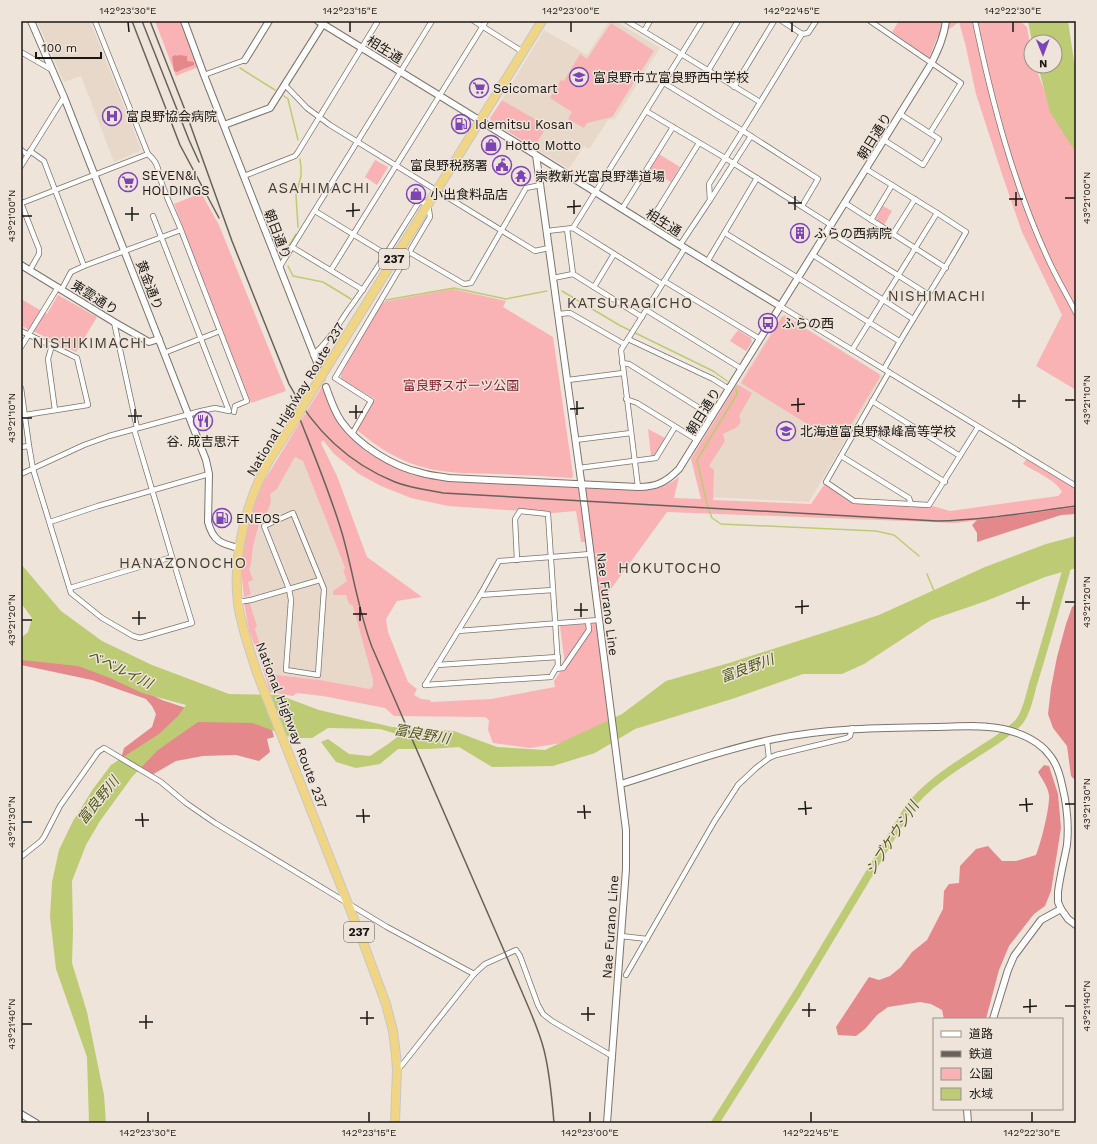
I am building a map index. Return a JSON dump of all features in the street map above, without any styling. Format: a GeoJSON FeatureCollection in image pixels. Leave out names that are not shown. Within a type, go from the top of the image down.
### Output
{"type":"FeatureCollection","features":[{"type":"Feature","properties":{"kind":"highway","name":"National Highway Route 237"},"geometry":{"type":"LineString","coordinates":[[395,1123],[397,1070],[393,1031],[386,1004],[263,686],[245,635],[238,602],[238,548],[253,493],[270,460],[542,21]]}},
{"type":"Feature","properties":{"kind":"street","name":"黄金通り"},"geometry":{"type":"LineString","coordinates":[[31,21],[64,97],[206,460],[209,474],[208,522],[210,530],[213,536],[220,543],[238,548]]}},
{"type":"Feature","properties":{"kind":"street"},"geometry":{"type":"LineString","coordinates":[[95,21],[148,154],[157,164],[160,171],[162,182],[247,401],[235,406],[234,412]]}},
{"type":"Feature","properties":{"kind":"street","name":"朝日通り"},"geometry":{"type":"LineString","coordinates":[[184,21],[318,365]]}},
{"type":"Feature","properties":{"kind":"street"},"geometry":{"type":"LineString","coordinates":[[204,75],[245,60],[269,21]]}},
{"type":"Feature","properties":{"kind":"street"},"geometry":{"type":"LineString","coordinates":[[244,176],[295,156],[378,21]]}},
{"type":"Feature","properties":{"kind":"street"},"geometry":{"type":"LineString","coordinates":[[279,268],[432,21]]}},
{"type":"Feature","properties":{"kind":"street"},"geometry":{"type":"LineString","coordinates":[[474,21],[523,52]]}},
{"type":"Feature","properties":{"kind":"street"},"geometry":{"type":"LineString","coordinates":[[331,270],[486,21]]}},
{"type":"Feature","properties":{"kind":"street"},"geometry":{"type":"LineString","coordinates":[[627,21],[760,102]]}},
{"type":"Feature","properties":{"kind":"street"},"geometry":{"type":"LineString","coordinates":[[644,31],[650,21]]}},
{"type":"Feature","properties":{"kind":"street"},"geometry":{"type":"LineString","coordinates":[[573,228],[702,21]]}},
{"type":"Feature","properties":{"kind":"street"},"geometry":{"type":"LineString","coordinates":[[708,70],[738,21]]}},
{"type":"Feature","properties":{"kind":"street"},"geometry":{"type":"LineString","coordinates":[[734,87],[774,21]]}},
{"type":"Feature","properties":{"kind":"street"},"geometry":{"type":"LineString","coordinates":[[782,21],[802,34],[808,34],[816,21]]}},
{"type":"Feature","properties":{"kind":"street"},"geometry":{"type":"LineString","coordinates":[[870,21],[961,83],[930,133]]}},
{"type":"Feature","properties":{"kind":"street","name":"朝日通り"},"geometry":{"type":"LineString","coordinates":[[326,387],[340,420],[352,434],[368,448],[389,461],[422,474],[449,478],[638,487],[658,485],[672,477],[679,469],[780,306],[813,256],[931,64],[941,45],[946,21]]}},
{"type":"Feature","properties":{"kind":"street"},"geometry":{"type":"LineString","coordinates":[[975,21],[994,102],[1015,173],[1048,259],[1076,313]]}},
{"type":"Feature","properties":{"kind":"street"},"geometry":{"type":"LineString","coordinates":[[224,125],[270,108],[322,22]]}},
{"type":"Feature","properties":{"kind":"street","name":"相生通"},"geometry":{"type":"LineString","coordinates":[[322,22],[480,121]]}},
{"type":"Feature","properties":{"kind":"street"},"geometry":{"type":"LineString","coordinates":[[710,200],[709,184],[802,34]]}},
{"type":"Feature","properties":{"kind":"street"},"geometry":{"type":"LineString","coordinates":[[21,52],[53,70]]}},
{"type":"Feature","properties":{"kind":"street"},"geometry":{"type":"LineString","coordinates":[[664,83],[818,179],[802,206]]}},
{"type":"Feature","properties":{"kind":"street"},"geometry":{"type":"LineString","coordinates":[[285,85],[307,108],[319,117],[436,190],[535,251],[549,248]]}},
{"type":"Feature","properties":{"kind":"street"},"geometry":{"type":"LineString","coordinates":[[21,166],[64,97]]}},
{"type":"Feature","properties":{"kind":"street"},"geometry":{"type":"LineString","coordinates":[[646,111],[758,178],[831,225]]}},
{"type":"Feature","properties":{"kind":"street"},"geometry":{"type":"LineString","coordinates":[[884,140],[923,166],[939,139],[900,114]]}},
{"type":"Feature","properties":{"kind":"street"},"geometry":{"type":"LineString","coordinates":[[480,121],[536,155]]}},
{"type":"Feature","properties":{"kind":"street"},"geometry":{"type":"LineString","coordinates":[[622,209],[673,127]]}},
{"type":"Feature","properties":{"kind":"street"},"geometry":{"type":"LineString","coordinates":[[638,487],[636,461],[626,399],[621,350],[663,282],[710,200],[750,136]]}},
{"type":"Feature","properties":{"kind":"street"},"geometry":{"type":"LineString","coordinates":[[648,225],[699,143]]}},
{"type":"Feature","properties":{"kind":"street"},"geometry":{"type":"LineString","coordinates":[[21,150],[44,161],[84,266]]}},
{"type":"Feature","properties":{"kind":"street"},"geometry":{"type":"LineString","coordinates":[[30,270],[39,254],[39,249],[21,203],[148,154]]}},
{"type":"Feature","properties":{"kind":"street","name":"相生通"},"geometry":{"type":"LineString","coordinates":[[536,155],[780,306]]}},
{"type":"Feature","properties":{"kind":"street","name":"Nae Furano Line"},"geometry":{"type":"LineString","coordinates":[[536,155],[568,380],[625,816],[627,853],[607,1123]]}},
{"type":"Feature","properties":{"kind":"street"},"geometry":{"type":"LineString","coordinates":[[866,169],[966,232],[946,268],[913,319],[884,369]]}},
{"type":"Feature","properties":{"kind":"street"},"geometry":{"type":"LineString","coordinates":[[707,262],[758,178]]}},
{"type":"Feature","properties":{"kind":"street"},"geometry":{"type":"LineString","coordinates":[[409,252],[464,284],[471,283],[526,188],[540,185]]}},
{"type":"Feature","properties":{"kind":"street"},"geometry":{"type":"LineString","coordinates":[[871,220],[892,185]]}},
{"type":"Feature","properties":{"kind":"street"},"geometry":{"type":"LineString","coordinates":[[893,234],[915,199]]}},
{"type":"Feature","properties":{"kind":"street"},"geometry":{"type":"LineString","coordinates":[[313,355],[324,345],[363,290],[387,255],[419,202],[428,203],[430,217],[336,378],[371,401],[352,434]]}},
{"type":"Feature","properties":{"kind":"street"},"geometry":{"type":"LineString","coordinates":[[845,203],[946,268]]}},
{"type":"Feature","properties":{"kind":"street"},"geometry":{"type":"LineString","coordinates":[[315,211],[387,255]]}},
{"type":"Feature","properties":{"kind":"street"},"geometry":{"type":"LineString","coordinates":[[852,350],[937,213]]}},
{"type":"Feature","properties":{"kind":"street"},"geometry":{"type":"LineString","coordinates":[[21,474],[84,445],[136,428],[209,409],[229,411],[202,338],[153,216]]}},
{"type":"Feature","properties":{"kind":"street"},"geometry":{"type":"LineString","coordinates":[[547,231],[573,228],[614,254],[760,339]]}},
{"type":"Feature","properties":{"kind":"street"},"geometry":{"type":"LineString","coordinates":[[567,229],[573,274]]}},
{"type":"Feature","properties":{"kind":"street"},"geometry":{"type":"LineString","coordinates":[[21,347],[71,272],[181,230]]}},
{"type":"Feature","properties":{"kind":"street"},"geometry":{"type":"LineString","coordinates":[[828,231],[929,294]]}},
{"type":"Feature","properties":{"kind":"street"},"geometry":{"type":"LineString","coordinates":[[724,233],[870,322],[899,342]]}},
{"type":"Feature","properties":{"kind":"street"},"geometry":{"type":"LineString","coordinates":[[292,247],[363,290]]}},
{"type":"Feature","properties":{"kind":"street"},"geometry":{"type":"LineString","coordinates":[[594,287],[614,254]]}},
{"type":"Feature","properties":{"kind":"street"},"geometry":{"type":"LineString","coordinates":[[813,256],[913,319]]}},
{"type":"Feature","properties":{"kind":"street","name":"東雲通り"},"geometry":{"type":"LineString","coordinates":[[21,265],[149,342],[159,339]]}},
{"type":"Feature","properties":{"kind":"street"},"geometry":{"type":"LineString","coordinates":[[553,278],[573,274],[642,317]]}},
{"type":"Feature","properties":{"kind":"street"},"geometry":{"type":"LineString","coordinates":[[780,306],[1076,486]]}},
{"type":"Feature","properties":{"kind":"street"},"geometry":{"type":"LineString","coordinates":[[646,310],[742,369]]}},
{"type":"Feature","properties":{"kind":"street"},"geometry":{"type":"LineString","coordinates":[[558,314],[570,313],[624,344]]}},
{"type":"Feature","properties":{"kind":"street"},"geometry":{"type":"LineString","coordinates":[[21,388],[33,469],[71,593],[102,618],[133,636],[140,638],[192,622],[152,491],[136,428],[114,322]]}},
{"type":"Feature","properties":{"kind":"street"},"geometry":{"type":"LineString","coordinates":[[21,331],[77,358],[88,405],[25,415]]}},
{"type":"Feature","properties":{"kind":"street"},"geometry":{"type":"LineString","coordinates":[[164,352],[220,331]]}},
{"type":"Feature","properties":{"kind":"street"},"geometry":{"type":"LineString","coordinates":[[628,339],[713,379],[729,389]]}},
{"type":"Feature","properties":{"kind":"street"},"geometry":{"type":"LineString","coordinates":[[52,345],[48,359],[55,410]]}},
{"type":"Feature","properties":{"kind":"street"},"geometry":{"type":"LineString","coordinates":[[622,363],[629,364],[712,416]]}},
{"type":"Feature","properties":{"kind":"street"},"geometry":{"type":"LineString","coordinates":[[889,372],[826,482],[854,500],[929,505],[945,482],[978,427]]}},
{"type":"Feature","properties":{"kind":"street"},"geometry":{"type":"LineString","coordinates":[[568,380],[623,373]]}},
{"type":"Feature","properties":{"kind":"street"},"geometry":{"type":"LineString","coordinates":[[626,399],[637,403],[697,440]]}},
{"type":"Feature","properties":{"kind":"street"},"geometry":{"type":"LineString","coordinates":[[872,401],[960,456]]}},
{"type":"Feature","properties":{"kind":"street"},"geometry":{"type":"LineString","coordinates":[[579,468],[656,458],[675,427]]}},
{"type":"Feature","properties":{"kind":"street"},"geometry":{"type":"LineString","coordinates":[[857,427],[945,482]]}},
{"type":"Feature","properties":{"kind":"street"},"geometry":{"type":"LineString","coordinates":[[575,440],[631,433]]}},
{"type":"Feature","properties":{"kind":"street"},"geometry":{"type":"LineString","coordinates":[[21,447],[29,446]]}},
{"type":"Feature","properties":{"kind":"street"},"geometry":{"type":"LineString","coordinates":[[841,456],[909,498],[912,504]]}},
{"type":"Feature","properties":{"kind":"street"},"geometry":{"type":"LineString","coordinates":[[50,522],[209,474]]}},
{"type":"Feature","properties":{"kind":"street"},"geometry":{"type":"LineString","coordinates":[[517,560],[515,519],[520,511],[548,514],[551,557],[555,624],[558,656],[558,665],[551,677],[425,686],[499,561],[517,560],[551,557],[591,554]]}},
{"type":"Feature","properties":{"kind":"street"},"geometry":{"type":"LineString","coordinates":[[293,513],[320,580],[324,589],[318,675],[286,670],[291,600],[289,589],[264,526],[293,513]]}},
{"type":"Feature","properties":{"kind":"street"},"geometry":{"type":"LineString","coordinates":[[70,588],[172,557]]}},
{"type":"Feature","properties":{"kind":"street"},"geometry":{"type":"LineString","coordinates":[[238,602],[251,600],[320,580]]}},
{"type":"Feature","properties":{"kind":"street"},"geometry":{"type":"LineString","coordinates":[[480,595],[553,590]]}},
{"type":"Feature","properties":{"kind":"street"},"geometry":{"type":"LineString","coordinates":[[458,631],[599,620]]}},
{"type":"Feature","properties":{"kind":"street"},"geometry":{"type":"LineString","coordinates":[[556,669],[563,668],[589,630],[588,621]]}},
{"type":"Feature","properties":{"kind":"street"},"geometry":{"type":"LineString","coordinates":[[437,665],[558,656]]}},
{"type":"Feature","properties":{"kind":"street"},"geometry":{"type":"LineString","coordinates":[[621,784],[741,747],[797,734],[852,728],[993,727],[1012,731],[1038,743],[1051,757],[1059,772],[1068,819],[1068,834],[1058,892],[1058,902],[1068,919],[1076,925]]}},
{"type":"Feature","properties":{"kind":"street"},"geometry":{"type":"LineString","coordinates":[[626,976],[732,792],[744,779],[769,758],[803,748],[848,738],[852,728]]}},
{"type":"Feature","properties":{"kind":"street"},"geometry":{"type":"LineString","coordinates":[[766,740],[769,758]]}},
{"type":"Feature","properties":{"kind":"street"},"geometry":{"type":"LineString","coordinates":[[21,857],[41,841],[60,806],[98,752],[104,748],[158,781],[215,823],[387,927],[474,974]]}},
{"type":"Feature","properties":{"kind":"street"},"geometry":{"type":"LineString","coordinates":[[993,1018],[1008,970],[1014,956],[1041,920],[1061,909]]}},
{"type":"Feature","properties":{"kind":"street"},"geometry":{"type":"LineString","coordinates":[[621,936],[647,939]]}},
{"type":"Feature","properties":{"kind":"street"},"geometry":{"type":"LineString","coordinates":[[397,1070],[474,974],[485,964],[516,950],[520,956],[543,1014],[552,1021],[612,1056]]}},
{"type":"Feature","properties":{"kind":"street"},"geometry":{"type":"LineString","coordinates":[[967,1110],[968,1123]]}},
{"type":"Feature","properties":{"kind":"street"},"geometry":{"type":"LineString","coordinates":[[21,1114],[36,1123]]}},
{"type":"Feature","properties":{"kind":"shaded area","name":"富良野協会病院"},"geometry":{"type":"Polygon","coordinates":[[[37,21],[90,21],[141,149],[140,151],[114,162],[81,76],[64,82],[37,21]]]}},
{"type":"Feature","properties":{"kind":"shaded area","name":"富良野市立富良野西中学校"},"geometry":{"type":"Polygon","coordinates":[[[609,21],[615,21],[660,48],[615,119],[608,120],[589,149],[584,146],[569,169],[536,149],[538,141],[547,126],[502,100],[544,30],[587,55],[609,21]]]}},
{"type":"Feature","properties":{"kind":"shaded area"},"geometry":{"type":"Polygon","coordinates":[[[175,55],[187,56],[187,61],[194,62],[194,65],[177,72],[174,71],[172,57],[175,55]]]}},
{"type":"Feature","properties":{"kind":"shaded area","name":"北海道富良野緑峰高等学校"},"geometry":{"type":"Polygon","coordinates":[[[785,315],[883,376],[809,502],[710,497],[700,465],[743,397],[739,383],[781,316],[785,315]]]}},
{"type":"Feature","properties":{"kind":"shaded area"},"geometry":{"type":"Polygon","coordinates":[[[295,457],[303,461],[345,568],[343,570],[347,581],[333,591],[333,595],[346,595],[349,604],[353,606],[373,680],[373,686],[370,689],[320,680],[269,674],[255,629],[257,626],[244,603],[244,597],[251,594],[248,582],[253,579],[249,569],[259,524],[264,520],[270,494],[277,489],[295,457]]]}},
{"type":"Feature","properties":{"kind":"shaded area"},"geometry":{"type":"Polygon","coordinates":[[[1076,507],[1076,514],[1061,515],[977,542],[977,533],[972,525],[977,520],[1076,507]]]}},
{"type":"Feature","properties":{"kind":"shaded area"},"geometry":{"type":"Polygon","coordinates":[[[1076,604],[1076,781],[1071,776],[1067,746],[1053,728],[1048,714],[1057,657],[1072,607],[1076,604]]]}},
{"type":"Feature","properties":{"kind":"shaded area"},"geometry":{"type":"Polygon","coordinates":[[[21,656],[66,658],[107,673],[162,700],[186,708],[264,725],[272,730],[274,737],[267,739],[270,752],[259,761],[236,755],[203,756],[176,761],[150,776],[120,762],[124,748],[152,727],[156,714],[146,699],[92,680],[21,665],[21,656]]]}},
{"type":"Feature","properties":{"kind":"shaded area"},"geometry":{"type":"Polygon","coordinates":[[[1044,765],[1049,766],[1058,794],[1061,828],[1051,891],[1045,906],[1034,914],[1009,946],[999,970],[986,1018],[944,1018],[942,1010],[931,1004],[920,1002],[888,1007],[877,1015],[865,1029],[856,1036],[838,1035],[836,1027],[869,977],[879,980],[890,976],[901,967],[912,952],[927,940],[943,909],[944,891],[949,884],[959,883],[960,866],[976,849],[988,846],[1002,861],[1016,861],[1036,855],[1045,825],[1049,801],[1049,795],[1045,783],[1038,772],[1044,765]]]}},
{"type":"Feature","properties":{"kind":"green space"},"geometry":{"type":"Polygon","coordinates":[[[155,21],[181,21],[198,67],[176,76],[155,21]]]}},
{"type":"Feature","properties":{"kind":"green space"},"geometry":{"type":"Polygon","coordinates":[[[899,21],[1020,21],[1027,27],[1028,34],[1023,34],[1023,74],[1038,74],[1050,105],[1076,150],[1076,390],[1036,366],[1062,315],[1022,232],[976,94],[959,22],[937,38],[929,58],[892,32],[899,21]]]}},
{"type":"Feature","properties":{"kind":"green space"},"geometry":{"type":"Polygon","coordinates":[[[611,23],[654,51],[612,117],[587,123],[584,128],[568,119],[572,112],[550,98],[561,80],[564,81],[580,54],[587,59],[611,23]]]}},
{"type":"Feature","properties":{"kind":"green space"},"geometry":{"type":"Polygon","coordinates":[[[502,100],[547,126],[538,141],[536,149],[491,121],[490,118],[502,100]]]}},
{"type":"Feature","properties":{"kind":"green space"},"geometry":{"type":"Polygon","coordinates":[[[659,154],[680,167],[671,182],[650,170],[659,154]]]}},
{"type":"Feature","properties":{"kind":"green space"},"geometry":{"type":"Polygon","coordinates":[[[375,160],[388,167],[377,185],[365,177],[375,160]]]}},
{"type":"Feature","properties":{"kind":"green space"},"geometry":{"type":"Polygon","coordinates":[[[201,193],[219,225],[286,391],[251,403],[174,204],[201,193]]]}},
{"type":"Feature","properties":{"kind":"green space"},"geometry":{"type":"Polygon","coordinates":[[[883,206],[892,211],[884,225],[877,221],[876,218],[883,206]]]}},
{"type":"Feature","properties":{"kind":"green space","name":"富良野スポーツ公園"},"geometry":{"type":"Polygon","coordinates":[[[453,289],[506,301],[503,307],[553,337],[573,475],[572,478],[453,472],[426,468],[398,458],[357,430],[375,399],[341,379],[341,374],[382,302],[453,289]]]}},
{"type":"Feature","properties":{"kind":"green space"},"geometry":{"type":"Polygon","coordinates":[[[58,295],[97,317],[76,352],[21,326],[21,299],[47,314],[58,295]]]}},
{"type":"Feature","properties":{"kind":"green space"},"geometry":{"type":"Polygon","coordinates":[[[785,316],[879,374],[880,377],[843,438],[833,440],[741,383],[782,317],[785,316]]]}},
{"type":"Feature","properties":{"kind":"green space"},"geometry":{"type":"Polygon","coordinates":[[[738,330],[751,338],[752,342],[746,351],[730,341],[738,330]]]}},
{"type":"Feature","properties":{"kind":"green space"},"geometry":{"type":"Polygon","coordinates":[[[324,383],[339,421],[349,436],[366,451],[412,475],[448,481],[578,486],[586,542],[581,542],[576,511],[552,513],[448,506],[411,498],[381,486],[359,474],[334,454],[323,440],[321,443],[337,476],[367,557],[422,597],[397,601],[386,619],[388,632],[408,682],[417,689],[414,695],[421,699],[430,700],[431,702],[491,699],[555,687],[554,681],[565,665],[560,626],[597,623],[610,724],[568,742],[530,748],[493,743],[488,730],[489,720],[485,717],[394,716],[385,708],[323,696],[297,693],[293,696],[270,692],[249,631],[244,603],[249,601],[257,626],[255,629],[269,674],[320,680],[370,689],[373,686],[373,680],[353,606],[349,604],[346,595],[333,595],[333,591],[347,581],[343,570],[345,568],[303,461],[295,457],[277,489],[270,494],[271,502],[264,520],[259,524],[249,569],[253,580],[248,582],[251,594],[244,597],[241,570],[243,547],[256,494],[324,383]]]}},
{"type":"Feature","properties":{"kind":"green space"},"geometry":{"type":"Polygon","coordinates":[[[737,384],[752,393],[739,416],[741,422],[737,427],[723,434],[725,441],[709,466],[714,470],[713,500],[811,504],[826,482],[854,500],[929,505],[950,511],[1058,496],[1062,492],[1055,484],[1023,464],[1028,457],[1076,486],[1076,507],[957,523],[667,512],[600,604],[585,486],[643,489],[659,488],[679,477],[674,498],[701,499],[691,459],[737,384]]]}},
{"type":"Feature","properties":{"kind":"green space"},"geometry":{"type":"Polygon","coordinates":[[[648,429],[665,438],[655,456],[651,456],[648,429]]]}},
{"type":"Feature","properties":{"kind":"water"},"geometry":{"type":"Polygon","coordinates":[[[1028,21],[1068,21],[1076,67],[1076,153],[1050,112],[1040,74],[1063,74],[1063,34],[1030,34],[1028,21]]]}},
{"type":"Feature","properties":{"kind":"water"},"geometry":{"type":"Polygon","coordinates":[[[1076,536],[1076,568],[1045,577],[986,601],[931,620],[864,664],[842,674],[803,674],[735,698],[635,729],[595,753],[553,766],[492,767],[459,747],[398,749],[380,764],[356,768],[336,762],[321,742],[328,739],[349,754],[370,756],[400,735],[380,729],[328,728],[312,738],[293,738],[253,723],[198,722],[158,750],[132,777],[100,821],[86,845],[72,881],[72,963],[87,1012],[104,1095],[106,1123],[89,1123],[87,1057],[56,969],[50,917],[52,882],[59,850],[73,821],[93,789],[111,765],[159,734],[178,716],[186,705],[142,693],[110,678],[78,666],[21,660],[21,638],[28,632],[32,618],[21,603],[21,564],[61,611],[102,641],[152,665],[229,694],[279,695],[319,710],[392,727],[454,731],[497,747],[545,750],[622,714],[666,681],[729,663],[879,615],[985,567],[1046,544],[1076,536]]]}},
{"type":"Feature","properties":{"kind":"waterway"},"geometry":{"type":"LineString","coordinates":[[240,68],[275,90]]}},
{"type":"Feature","properties":{"kind":"waterway"},"geometry":{"type":"LineString","coordinates":[[284,96],[288,99],[298,140]]}},
{"type":"Feature","properties":{"kind":"waterway"},"geometry":{"type":"LineString","coordinates":[[298,227],[296,195],[301,176],[300,159]]}},
{"type":"Feature","properties":{"kind":"waterway"},"geometry":{"type":"LineString","coordinates":[[287,249],[296,234]]}},
{"type":"Feature","properties":{"kind":"waterway"},"geometry":{"type":"LineString","coordinates":[[288,266],[293,276],[323,282],[351,299]]}},
{"type":"Feature","properties":{"kind":"waterway"},"geometry":{"type":"LineString","coordinates":[[386,300],[454,288],[506,299],[547,291]]}},
{"type":"Feature","properties":{"kind":"waterway"},"geometry":{"type":"LineString","coordinates":[[562,291],[619,325],[713,371],[727,381]]}},
{"type":"Feature","properties":{"kind":"waterway"},"geometry":{"type":"LineString","coordinates":[[736,388],[737,394],[697,460],[707,504],[712,518],[721,524],[876,531],[894,535],[919,556]]}},
{"type":"Feature","properties":{"kind":"waterway","name":"シブケウシ川"},"geometry":{"type":"LineString","coordinates":[[715,1123],[798,992],[908,809],[931,785],[959,764],[1004,735],[1021,719],[1027,705],[1069,561]]}},
{"type":"Feature","properties":{"kind":"waterway"},"geometry":{"type":"LineString","coordinates":[[927,574],[934,591]]}},
{"type":"Feature","properties":{"kind":"tunnel"},"geometry":{"type":"LineString","coordinates":[[318,365],[326,387]]}},
{"type":"Feature","properties":{"kind":"railway"},"geometry":{"type":"LineString","coordinates":[[132,21],[180,145],[219,218]]}},
{"type":"Feature","properties":{"kind":"railway"},"geometry":{"type":"LineString","coordinates":[[142,21],[199,162]]}},
{"type":"Feature","properties":{"kind":"railway"},"geometry":{"type":"LineString","coordinates":[[150,21],[185,110],[232,241],[289,384],[309,416],[333,443],[347,455],[378,474],[407,486],[443,493],[937,521],[990,517],[1076,506]]}},
{"type":"Feature","properties":{"kind":"railway"},"geometry":{"type":"LineString","coordinates":[[291,396],[324,481],[342,533],[363,619],[372,647],[537,1028],[548,1068],[554,1123]]}},
{"type":"Feature","properties":{"kind":"place","name":"富良野市立富良野西中学校"},"geometry":{"type":"Point","coordinates":[579,77]}},
{"type":"Feature","properties":{"kind":"place","name":"Seicomart"},"geometry":{"type":"Point","coordinates":[479,88]}},
{"type":"Feature","properties":{"kind":"place","name":"富良野協会病院"},"geometry":{"type":"Point","coordinates":[112,116]}},
{"type":"Feature","properties":{"kind":"place","name":"Idemitsu Kosan"},"geometry":{"type":"Point","coordinates":[461,124]}},
{"type":"Feature","properties":{"kind":"place","name":"Hotto Motto"},"geometry":{"type":"Point","coordinates":[491,145]}},
{"type":"Feature","properties":{"kind":"place","name":"富良野税務署"},"geometry":{"type":"Point","coordinates":[502,165]}},
{"type":"Feature","properties":{"kind":"place","name":"崇教新光富良野準道場"},"geometry":{"type":"Point","coordinates":[521,176]}},
{"type":"Feature","properties":{"kind":"place","name":"SEVEN&I HOLDINGS"},"geometry":{"type":"Point","coordinates":[128,182]}},
{"type":"Feature","properties":{"kind":"place","name":"小出食料品店"},"geometry":{"type":"Point","coordinates":[416,194]}},
{"type":"Feature","properties":{"kind":"place","name":"ふらの西病院"},"geometry":{"type":"Point","coordinates":[800,233]}},
{"type":"Feature","properties":{"kind":"place","name":"ふらの西"},"geometry":{"type":"Point","coordinates":[768,323]}},
{"type":"Feature","properties":{"kind":"place","name":"谷. 成吉思汗"},"geometry":{"type":"Point","coordinates":[203,421]}},
{"type":"Feature","properties":{"kind":"place","name":"北海道富良野緑峰高等学校"},"geometry":{"type":"Point","coordinates":[786,431]}},
{"type":"Feature","properties":{"kind":"place","name":"ENEOS"},"geometry":{"type":"Point","coordinates":[222,518]}},
{"type":"Feature","properties":{"kind":"district","name":"ASAHIMACHI"},"geometry":{"type":"Point","coordinates":[319,188]}},
{"type":"Feature","properties":{"kind":"district","name":"NISHIMACHI"},"geometry":{"type":"Point","coordinates":[937,296]}},
{"type":"Feature","properties":{"kind":"district","name":"KATSURAGICHO"},"geometry":{"type":"Point","coordinates":[630,303]}},
{"type":"Feature","properties":{"kind":"district","name":"NISHIKIMACHI"},"geometry":{"type":"Point","coordinates":[90,343]}},
{"type":"Feature","properties":{"kind":"district","name":"HANAZONOCHO"},"geometry":{"type":"Point","coordinates":[183,563]}},
{"type":"Feature","properties":{"kind":"district","name":"HOKUTOCHO"},"geometry":{"type":"Point","coordinates":[670,568]}},
{"type":"Feature","properties":{"kind":"water label","name":"富良野川"},"geometry":{"type":"Point","coordinates":[747,668]}},
{"type":"Feature","properties":{"kind":"water label","name":"ベベルイ川"},"geometry":{"type":"Point","coordinates":[120,669]}},
{"type":"Feature","properties":{"kind":"water label","name":"富良野川"},"geometry":{"type":"Point","coordinates":[422,734]}},
{"type":"Feature","properties":{"kind":"water label","name":"富良野川"},"geometry":{"type":"Point","coordinates":[98,800]}}]}
